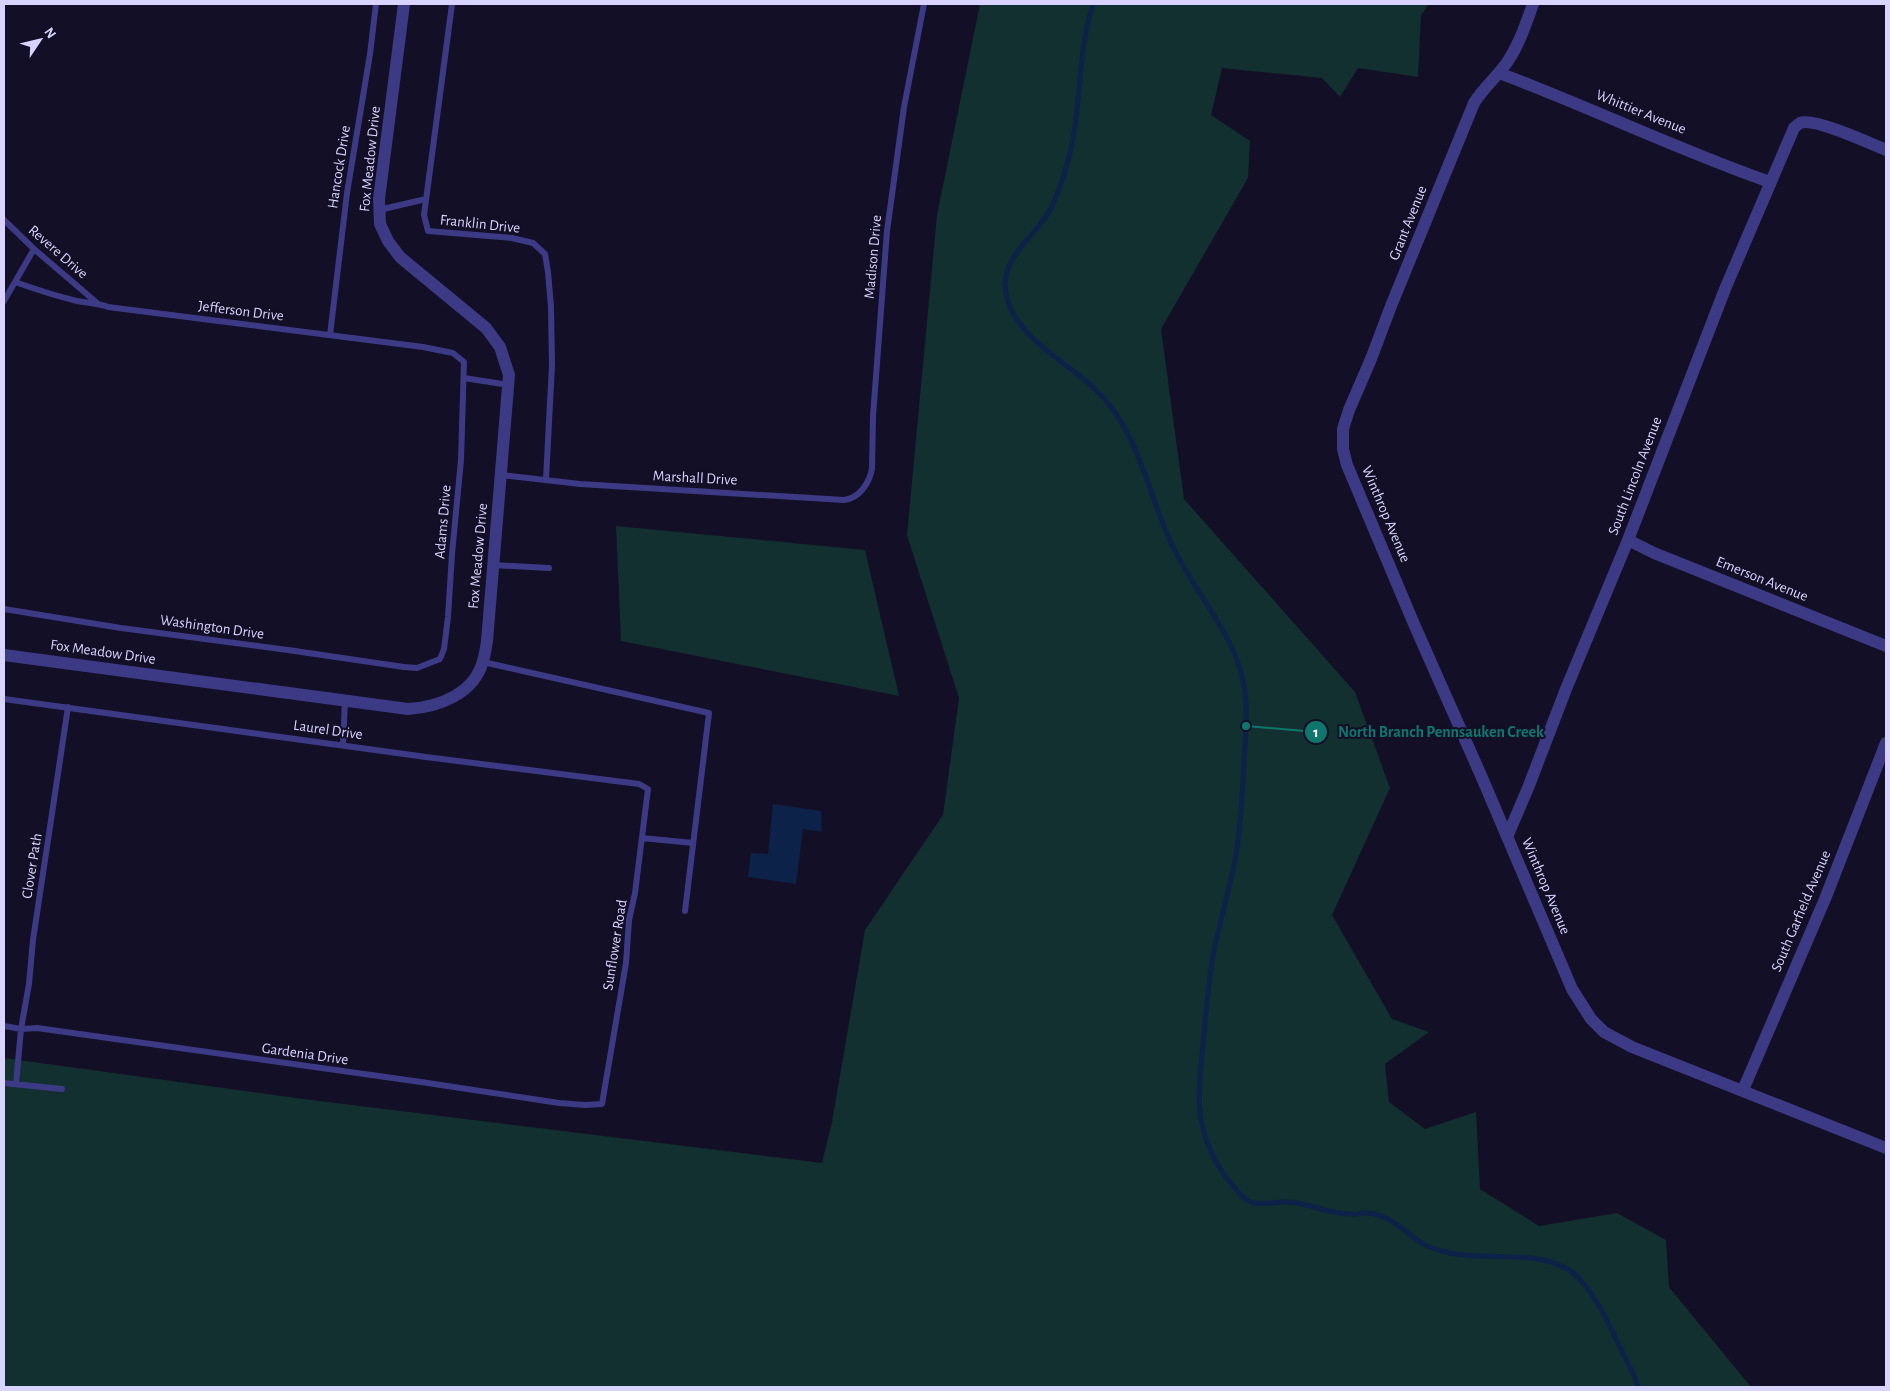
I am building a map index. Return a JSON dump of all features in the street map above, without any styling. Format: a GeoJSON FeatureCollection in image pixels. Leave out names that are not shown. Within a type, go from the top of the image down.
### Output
{"type":"FeatureCollection","features":[{"type":"Feature","properties":{"kind":"street","name":"Fox Meadow Drive"},"geometry":{"type":"LineString","coordinates":[[4,655],[408,709],[434,705],[449,700],[465,689],[477,674],[483,662],[487,641],[509,385],[508,367],[494,337],[486,328],[394,250],[384,233],[379,210],[404,4]]}},
{"type":"Feature","properties":{"kind":"street","name":"Grant Avenue"},"geometry":{"type":"LineString","coordinates":[[1348,465],[1343,449],[1343,429],[1349,410],[1372,359],[1391,306],[1474,103],[1516,49],[1533,4]]}},
{"type":"Feature","properties":{"kind":"street","name":"Whittier Avenue"},"geometry":{"type":"LineString","coordinates":[[1499,73],[1728,167],[1770,182]]}},
{"type":"Feature","properties":{"kind":"street","name":"South Lincoln Avenue"},"geometry":{"type":"LineString","coordinates":[[1507,837],[1628,540],[1724,289],[1794,128],[1801,122],[1830,127],[1886,150]]}},
{"type":"Feature","properties":{"kind":"street","name":"Winthrop Avenue"},"geometry":{"type":"LineString","coordinates":[[1348,465],[1414,624],[1572,989],[1591,1020],[1604,1032],[1617,1040],[1886,1148]]}},
{"type":"Feature","properties":{"kind":"street","name":"Emerson Avenue"},"geometry":{"type":"LineString","coordinates":[[1628,540],[1654,553],[1886,646]]}},
{"type":"Feature","properties":{"kind":"street","name":"South Garfield Avenue"},"geometry":{"type":"LineString","coordinates":[[1742,1090],[1825,899],[1886,743]]}},
{"type":"Feature","properties":{"kind":"lane","name":"Hancock Drive"},"geometry":{"type":"LineString","coordinates":[[330,335],[347,193],[370,54],[376,4]]}},
{"type":"Feature","properties":{"kind":"lane","name":"Franklin Drive"},"geometry":{"type":"LineString","coordinates":[[452,4],[424,215],[428,231],[512,238],[533,243],[545,254],[551,306],[552,365],[546,479]]}},
{"type":"Feature","properties":{"kind":"lane","name":"Madison Drive"},"geometry":{"type":"LineString","coordinates":[[844,500],[851,499],[869,483],[872,469],[873,416],[887,231],[904,107],[924,4]]}},
{"type":"Feature","properties":{"kind":"lane"},"geometry":{"type":"LineString","coordinates":[[379,210],[426,199]]}},
{"type":"Feature","properties":{"kind":"lane","name":"Revere Drive"},"geometry":{"type":"LineString","coordinates":[[4,220],[34,249],[96,302]]}},
{"type":"Feature","properties":{"kind":"lane"},"geometry":{"type":"LineString","coordinates":[[4,301],[34,249]]}},
{"type":"Feature","properties":{"kind":"lane","name":"Jefferson Drive"},"geometry":{"type":"LineString","coordinates":[[15,282],[85,303],[96,302],[108,307],[144,312],[444,350],[453,353],[464,362]]}},
{"type":"Feature","properties":{"kind":"lane","name":"Adams Drive"},"geometry":{"type":"LineString","coordinates":[[417,668],[440,659],[445,642],[461,460],[464,362]]}},
{"type":"Feature","properties":{"kind":"lane"},"geometry":{"type":"LineString","coordinates":[[464,378],[509,385]]}},
{"type":"Feature","properties":{"kind":"lane"},"geometry":{"type":"LineString","coordinates":[[501,475],[546,479]]}},
{"type":"Feature","properties":{"kind":"lane","name":"Marshall Drive"},"geometry":{"type":"LineString","coordinates":[[546,479],[580,484],[758,493],[844,500]]}},
{"type":"Feature","properties":{"kind":"lane"},"geometry":{"type":"LineString","coordinates":[[494,565],[549,568]]}},
{"type":"Feature","properties":{"kind":"lane","name":"Washington Drive"},"geometry":{"type":"LineString","coordinates":[[4,608],[121,628],[417,668]]}},
{"type":"Feature","properties":{"kind":"lane"},"geometry":{"type":"LineString","coordinates":[[483,662],[709,713],[685,911]]}},
{"type":"Feature","properties":{"kind":"lane","name":"Laurel Drive"},"geometry":{"type":"LineString","coordinates":[[4,699],[639,784],[648,789]]}},
{"type":"Feature","properties":{"kind":"lane"},"geometry":{"type":"LineString","coordinates":[[344,745],[345,700]]}},
{"type":"Feature","properties":{"kind":"lane","name":"Clover Path"},"geometry":{"type":"LineString","coordinates":[[16,1084],[21,1029],[68,707]]}},
{"type":"Feature","properties":{"kind":"lane","name":"Sunflower Road"},"geometry":{"type":"LineString","coordinates":[[602,1104],[626,963],[629,920],[635,893],[648,789]]}},
{"type":"Feature","properties":{"kind":"lane"},"geometry":{"type":"LineString","coordinates":[[642,838],[693,844]]}},
{"type":"Feature","properties":{"kind":"lane","name":"Gardenia Drive"},"geometry":{"type":"LineString","coordinates":[[4,1026],[21,1029],[37,1028],[87,1035],[559,1104],[602,1104]]}},
{"type":"Feature","properties":{"kind":"lane"},"geometry":{"type":"LineString","coordinates":[[4,1083],[62,1089]]}},
{"type":"Feature","properties":{"kind":"green space"},"geometry":{"type":"Polygon","coordinates":[[[980,4],[1429,4],[1421,15],[1418,77],[1358,68],[1340,97],[1322,78],[1222,68],[1211,115],[1250,141],[1248,178],[1161,329],[1184,499],[1355,692],[1390,788],[1332,915],[1392,1019],[1429,1032],[1385,1064],[1389,1102],[1425,1129],[1476,1112],[1480,1189],[1539,1226],[1617,1213],[1666,1240],[1669,1287],[1751,1387],[4,1387],[4,1058],[303,1099],[822,1163],[832,1122],[865,930],[943,815],[959,698],[907,535],[937,215],[980,4]]]}},
{"type":"Feature","properties":{"kind":"green space"},"geometry":{"type":"Polygon","coordinates":[[[616,526],[865,550],[899,696],[621,641],[616,526]]]}},
{"type":"Feature","properties":{"kind":"water"},"geometry":{"type":"Polygon","coordinates":[[[773,804],[821,811],[822,832],[803,829],[796,884],[748,877],[751,853],[768,854],[773,804]]]}},
{"type":"Feature","properties":{"kind":"waterway"},"geometry":{"type":"LineString","coordinates":[[1093,4],[1084,43],[1074,133],[1062,181],[1047,214],[1010,263],[1006,274],[1005,286],[1008,303],[1016,318],[1027,332],[1040,345],[1096,390],[1123,425],[1142,466],[1174,549],[1226,636],[1241,673],[1245,692],[1246,718],[1240,824],[1235,860],[1211,967],[1200,1084],[1200,1115],[1210,1150],[1228,1180],[1248,1201],[1263,1204],[1290,1202],[1343,1214],[1376,1214],[1390,1220],[1422,1243],[1438,1250],[1469,1256],[1543,1260],[1569,1270],[1589,1290],[1606,1318],[1638,1387]]}},
{"type":"Feature","properties":{"kind":"place","name":"North Branch Pennsauken Creek"},"geometry":{"type":"Point","coordinates":[1246,726]}}]}
